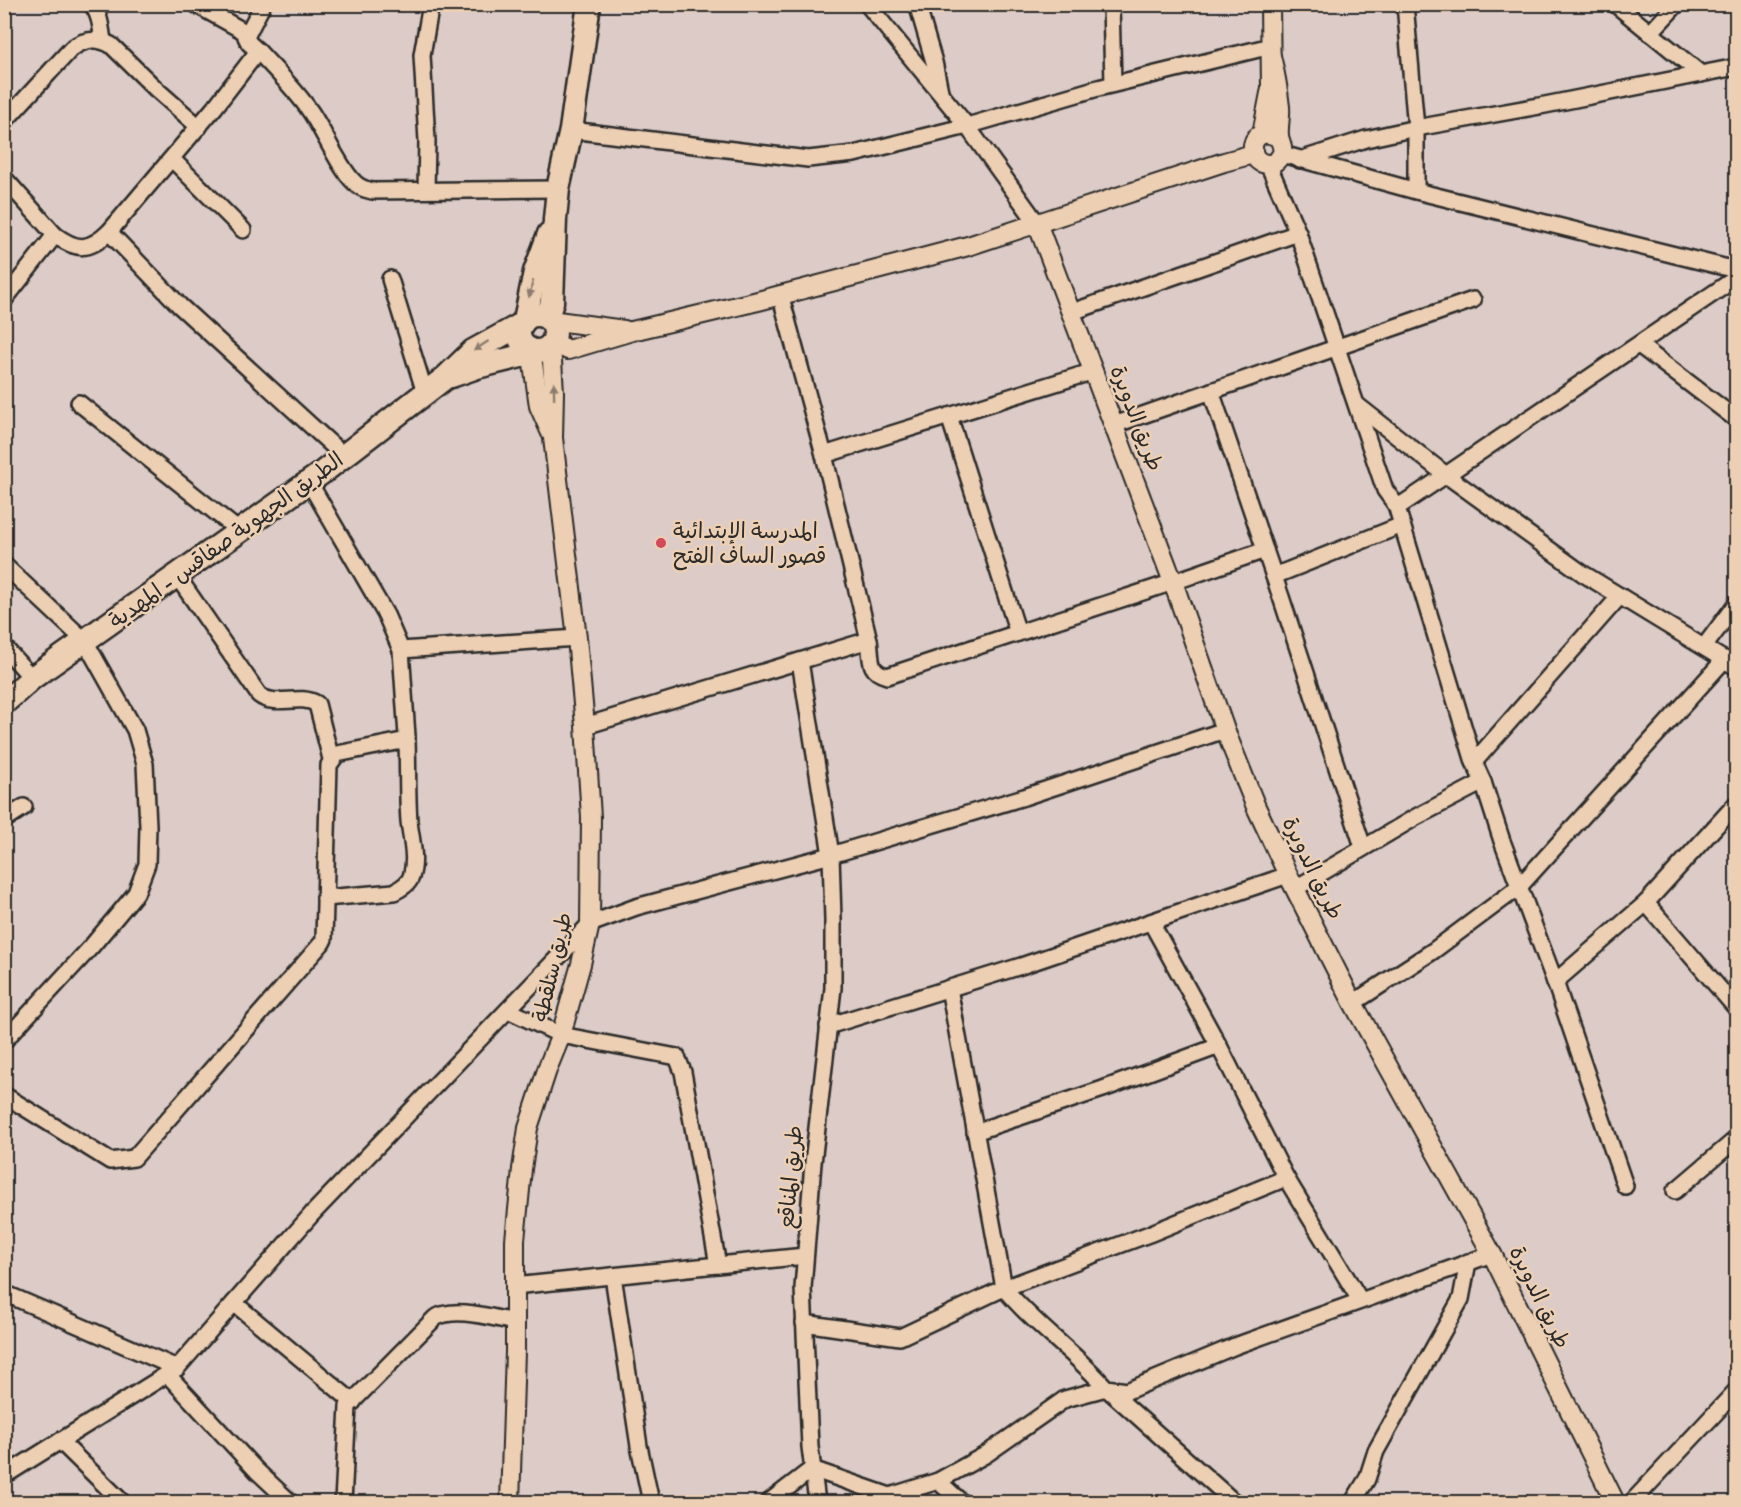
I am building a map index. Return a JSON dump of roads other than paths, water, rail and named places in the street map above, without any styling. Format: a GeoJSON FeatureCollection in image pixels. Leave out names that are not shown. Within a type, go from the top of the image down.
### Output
{"type":"FeatureCollection","features":[{"type":"Feature","properties":{"kind":"main road"},"geometry":{"type":"LineString","coordinates":[[538,333],[552,302],[558,189],[571,130],[589,4]]}},
{"type":"Feature","properties":{"kind":"main road","name":"الطريق الجهوية صفاقس - المهدية"},"geometry":{"type":"LineString","coordinates":[[4,703],[32,678],[344,456],[446,377],[473,351],[538,333]]}},
{"type":"Feature","properties":{"kind":"street"},"geometry":{"type":"LineString","coordinates":[[91,4],[100,20],[103,41]]}},
{"type":"Feature","properties":{"kind":"street"},"geometry":{"type":"LineString","coordinates":[[195,4],[247,33]]}},
{"type":"Feature","properties":{"kind":"street"},"geometry":{"type":"LineString","coordinates":[[263,4],[247,33],[247,40],[294,89],[356,184],[372,191],[558,189]]}},
{"type":"Feature","properties":{"kind":"street"},"geometry":{"type":"LineString","coordinates":[[426,190],[427,141],[422,55],[431,4]]}},
{"type":"Feature","properties":{"kind":"street"},"geometry":{"type":"LineString","coordinates":[[867,4],[967,126],[1037,223]]}},
{"type":"Feature","properties":{"kind":"street"},"geometry":{"type":"LineString","coordinates":[[917,4],[941,95]]}},
{"type":"Feature","properties":{"kind":"street"},"geometry":{"type":"LineString","coordinates":[[1111,4],[1113,84]]}},
{"type":"Feature","properties":{"kind":"street"},"geometry":{"type":"LineString","coordinates":[[1270,4],[1269,149],[1385,490],[1396,505],[1474,762],[1555,982],[1625,1186]]}},
{"type":"Feature","properties":{"kind":"street"},"geometry":{"type":"LineString","coordinates":[[1405,4],[1416,128],[1416,190]]}},
{"type":"Feature","properties":{"kind":"street"},"geometry":{"type":"LineString","coordinates":[[1615,4],[1701,74]]}},
{"type":"Feature","properties":{"kind":"street"},"geometry":{"type":"LineString","coordinates":[[1650,33],[1677,4]]}},
{"type":"Feature","properties":{"kind":"street"},"geometry":{"type":"LineString","coordinates":[[4,122],[71,48],[91,40],[103,41],[111,45],[199,127]]}},
{"type":"Feature","properties":{"kind":"street"},"geometry":{"type":"LineString","coordinates":[[4,178],[55,236],[78,248],[92,245],[109,232],[172,159],[258,51]]}},
{"type":"Feature","properties":{"kind":"street"},"geometry":{"type":"LineString","coordinates":[[571,130],[808,159],[854,154],[967,126],[1113,84],[1271,51]]}},
{"type":"Feature","properties":{"kind":"street"},"geometry":{"type":"LineString","coordinates":[[1300,160],[1366,139],[1416,128],[1737,67]]}},
{"type":"Feature","properties":{"kind":"street"},"geometry":{"type":"LineString","coordinates":[[538,333],[568,350],[632,331],[968,246],[1269,149],[1300,160],[1416,190],[1737,270]]}},
{"type":"Feature","properties":{"kind":"street"},"geometry":{"type":"LineString","coordinates":[[172,159],[243,230]]}},
{"type":"Feature","properties":{"kind":"street","name":"طريق الدويرة"},"geometry":{"type":"LineString","coordinates":[[1037,223],[1173,582],[1225,730],[1256,807],[1353,1003],[1492,1254],[1615,1503]]}},
{"type":"Feature","properties":{"kind":"street"},"geometry":{"type":"LineString","coordinates":[[109,232],[180,306],[344,456]]}},
{"type":"Feature","properties":{"kind":"street"},"geometry":{"type":"LineString","coordinates":[[1072,312],[1298,233]]}},
{"type":"Feature","properties":{"kind":"street"},"geometry":{"type":"LineString","coordinates":[[4,300],[55,236]]}},
{"type":"Feature","properties":{"kind":"street"},"geometry":{"type":"LineString","coordinates":[[1396,505],[1401,505],[1737,278]]}},
{"type":"Feature","properties":{"kind":"street"},"geometry":{"type":"LineString","coordinates":[[390,279],[425,393]]}},
{"type":"Feature","properties":{"kind":"street"},"geometry":{"type":"LineString","coordinates":[[780,294],[824,455],[869,640],[873,669],[878,673],[887,676],[1265,550]]}},
{"type":"Feature","properties":{"kind":"street"},"geometry":{"type":"LineString","coordinates":[[1114,425],[1473,300]]}},
{"type":"Feature","properties":{"kind":"street"},"geometry":{"type":"LineString","coordinates":[[538,333],[632,331]]}},
{"type":"Feature","properties":{"kind":"street","name":"طريق سلقطة"},"geometry":{"type":"LineString","coordinates":[[510,1503],[518,1202],[528,1128],[561,1035],[590,924],[591,817],[585,726],[553,438],[539,406],[538,333]]}},
{"type":"Feature","properties":{"kind":"street"},"geometry":{"type":"LineString","coordinates":[[1639,345],[1737,419]]}},
{"type":"Feature","properties":{"kind":"street"},"geometry":{"type":"LineString","coordinates":[[824,455],[1094,371]]}},
{"type":"Feature","properties":{"kind":"street"},"geometry":{"type":"LineString","coordinates":[[1211,391],[1363,848]]}},
{"type":"Feature","properties":{"kind":"street"},"geometry":{"type":"LineString","coordinates":[[79,403],[239,531]]}},
{"type":"Feature","properties":{"kind":"street"},"geometry":{"type":"LineString","coordinates":[[1353,1003],[1433,951],[1519,886],[1614,780],[1731,663],[1582,573],[1446,475],[1357,405]]}},
{"type":"Feature","properties":{"kind":"street"},"geometry":{"type":"LineString","coordinates":[[949,416],[1018,633]]}},
{"type":"Feature","properties":{"kind":"street"},"geometry":{"type":"LineString","coordinates":[[309,482],[386,615],[401,650],[409,819],[413,855],[409,881],[394,892],[325,898]]}},
{"type":"Feature","properties":{"kind":"street"},"geometry":{"type":"LineString","coordinates":[[1274,576],[1402,525]]}},
{"type":"Feature","properties":{"kind":"street"},"geometry":{"type":"LineString","coordinates":[[4,565],[85,641],[135,730],[145,764],[148,826],[147,864],[136,893],[91,947],[4,1041]]}},
{"type":"Feature","properties":{"kind":"street"},"geometry":{"type":"LineString","coordinates":[[177,576],[259,695],[264,699],[274,700],[309,699],[317,704],[331,759]]}},
{"type":"Feature","properties":{"kind":"street"},"geometry":{"type":"LineString","coordinates":[[1474,762],[1620,596]]}},
{"type":"Feature","properties":{"kind":"street"},"geometry":{"type":"LineString","coordinates":[[1704,647],[1737,604]]}},
{"type":"Feature","properties":{"kind":"street"},"geometry":{"type":"LineString","coordinates":[[401,650],[577,638]]}},
{"type":"Feature","properties":{"kind":"street"},"geometry":{"type":"LineString","coordinates":[[585,726],[869,640]]}},
{"type":"Feature","properties":{"kind":"street"},"geometry":{"type":"LineString","coordinates":[[4,647],[32,678]]}},
{"type":"Feature","properties":{"kind":"street","name":"طريق المناقع"},"geometry":{"type":"LineString","coordinates":[[800,661],[831,855],[833,988],[802,1288],[812,1469],[817,1503]]}},
{"type":"Feature","properties":{"kind":"street"},"geometry":{"type":"LineString","coordinates":[[4,1476],[172,1371],[312,1214],[590,924],[636,907],[831,855],[1024,797],[1225,730]]}},
{"type":"Feature","properties":{"kind":"street"},"geometry":{"type":"LineString","coordinates":[[4,1095],[110,1161],[134,1158],[319,948],[324,939],[331,759],[337,754],[407,740]]}},
{"type":"Feature","properties":{"kind":"street"},"geometry":{"type":"LineString","coordinates":[[828,1026],[1150,922],[1292,882],[1363,848],[1483,782]]}},
{"type":"Feature","properties":{"kind":"street"},"geometry":{"type":"LineString","coordinates":[[1555,982],[1646,903],[1736,806]]}},
{"type":"Feature","properties":{"kind":"street"},"geometry":{"type":"LineString","coordinates":[[4,820],[24,807]]}},
{"type":"Feature","properties":{"kind":"street"},"geometry":{"type":"LineString","coordinates":[[1646,903],[1737,1008]]}},
{"type":"Feature","properties":{"kind":"street"},"geometry":{"type":"LineString","coordinates":[[1150,922],[1219,1046],[1286,1178],[1359,1300]]}},
{"type":"Feature","properties":{"kind":"street"},"geometry":{"type":"LineString","coordinates":[[949,988],[1004,1288],[1016,1303],[1087,1366],[1106,1388],[1234,1503]]}},
{"type":"Feature","properties":{"kind":"street"},"geometry":{"type":"LineString","coordinates":[[508,1010],[561,1035],[677,1058],[683,1072],[718,1264]]}},
{"type":"Feature","properties":{"kind":"street"},"geometry":{"type":"LineString","coordinates":[[975,1132],[1103,1089],[1219,1046]]}},
{"type":"Feature","properties":{"kind":"street"},"geometry":{"type":"LineString","coordinates":[[1675,1191],[1737,1138]]}},
{"type":"Feature","properties":{"kind":"street"},"geometry":{"type":"LineString","coordinates":[[804,1323],[900,1337],[1004,1288],[1149,1234],[1286,1178]]}},
{"type":"Feature","properties":{"kind":"street"},"geometry":{"type":"LineString","coordinates":[[769,1503],[812,1469],[890,1496],[938,1481],[985,1455],[1065,1399],[1106,1388],[1128,1391],[1235,1346],[1492,1254]]}},
{"type":"Feature","properties":{"kind":"street"},"geometry":{"type":"LineString","coordinates":[[514,1286],[805,1256]]}},
{"type":"Feature","properties":{"kind":"street"},"geometry":{"type":"LineString","coordinates":[[1353,1503],[1366,1479],[1376,1451],[1461,1299],[1468,1262]]}},
{"type":"Feature","properties":{"kind":"street"},"geometry":{"type":"LineString","coordinates":[[613,1276],[639,1446],[651,1503]]}},
{"type":"Feature","properties":{"kind":"street"},"geometry":{"type":"LineString","coordinates":[[4,1293],[172,1371],[257,1471],[290,1503]]}},
{"type":"Feature","properties":{"kind":"street"},"geometry":{"type":"LineString","coordinates":[[234,1304],[353,1401]]}},
{"type":"Feature","properties":{"kind":"street"},"geometry":{"type":"LineString","coordinates":[[343,1503],[348,1406],[442,1313],[455,1312],[515,1322]]}},
{"type":"Feature","properties":{"kind":"street"},"geometry":{"type":"LineString","coordinates":[[1632,1503],[1737,1391]]}},
{"type":"Feature","properties":{"kind":"street"},"geometry":{"type":"LineString","coordinates":[[60,1441],[122,1503]]}},
{"type":"Feature","properties":{"kind":"street"},"geometry":{"type":"LineString","coordinates":[[938,1481],[961,1503]]}},
{"type":"Feature","properties":{"kind":"place","name":"المدرسة الإبتدائية قصور الساف الفتح"},"geometry":{"type":"Point","coordinates":[661,543]}}]}
